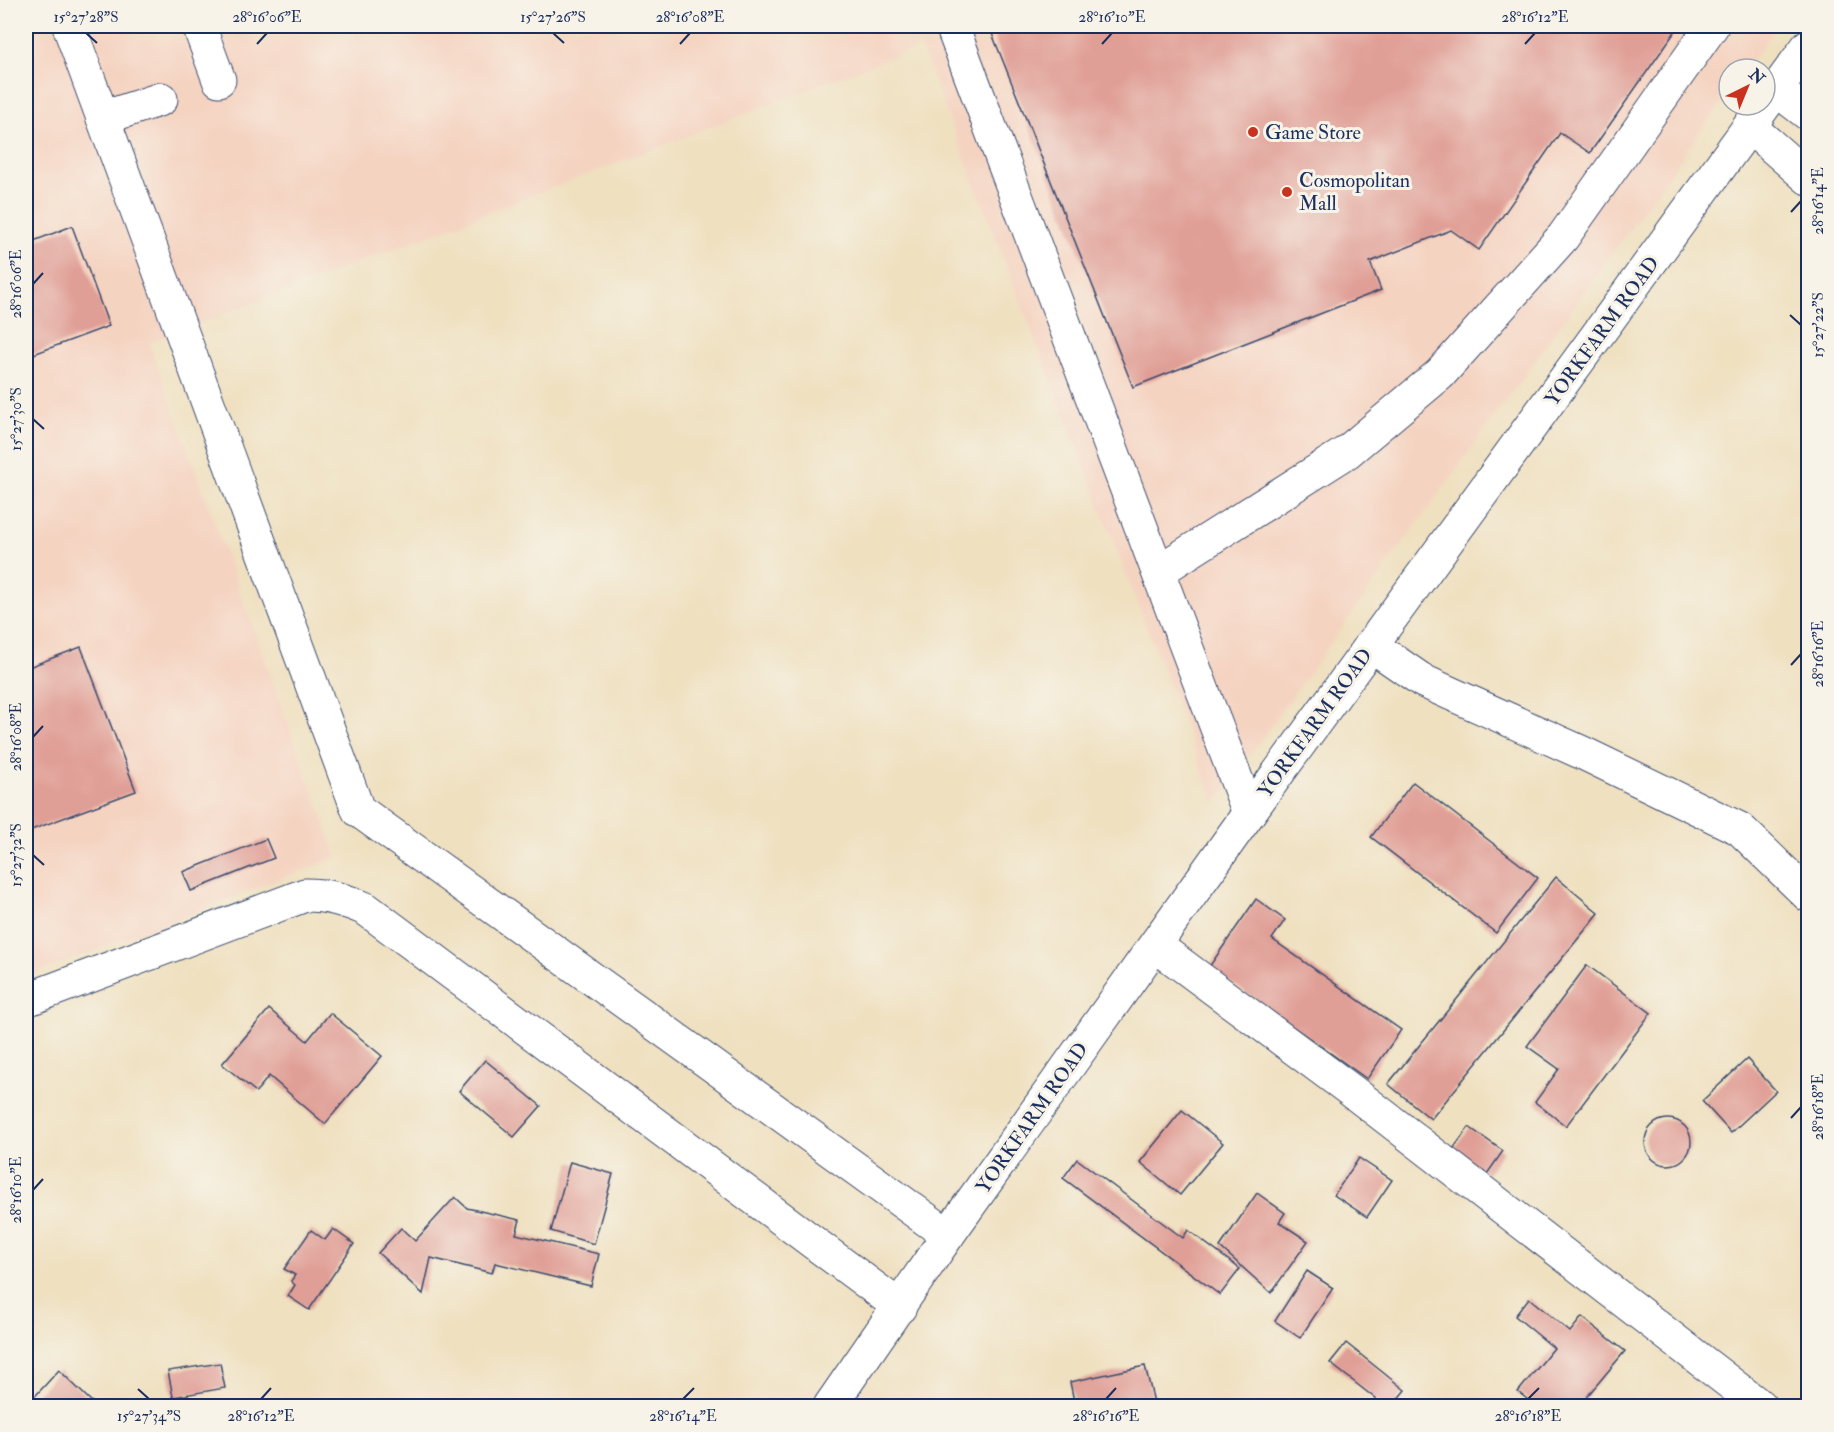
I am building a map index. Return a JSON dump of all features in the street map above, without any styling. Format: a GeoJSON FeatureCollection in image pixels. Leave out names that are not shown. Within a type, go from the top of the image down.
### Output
{"type":"FeatureCollection","features":[{"type":"Feature","properties":{"kind":"street"},"geometry":{"type":"LineString","coordinates":[[69,26],[358,810],[948,1235]]}},
{"type":"Feature","properties":{"kind":"street"},"geometry":{"type":"LineString","coordinates":[[199,26],[219,80]]}},
{"type":"Feature","properties":{"kind":"street"},"geometry":{"type":"LineString","coordinates":[[952,26],[1249,813]]}},
{"type":"Feature","properties":{"kind":"street"},"geometry":{"type":"LineString","coordinates":[[1159,571],[1347,452],[1440,374],[1563,237],[1712,26]]}},
{"type":"Feature","properties":{"kind":"street","name":"YORKFARM ROAD"},"geometry":{"type":"LineString","coordinates":[[1777,90],[1809,46]]}},
{"type":"Feature","properties":{"kind":"street"},"geometry":{"type":"LineString","coordinates":[[1777,90],[1809,114]]}},
{"type":"Feature","properties":{"kind":"street"},"geometry":{"type":"LineString","coordinates":[[103,118],[161,99]]}},
{"type":"Feature","properties":{"kind":"street","name":"YORKFARM ROAD"},"geometry":{"type":"LineString","coordinates":[[830,1407],[948,1235],[1249,813],[1758,117]]}},
{"type":"Feature","properties":{"kind":"street"},"geometry":{"type":"LineString","coordinates":[[1750,128],[1809,178]]}},
{"type":"Feature","properties":{"kind":"street"},"geometry":{"type":"LineString","coordinates":[[1371,645],[1423,681],[1585,754],[1740,829],[1809,895]]}},
{"type":"Feature","properties":{"kind":"street"},"geometry":{"type":"LineString","coordinates":[[26,1000],[305,895],[327,895],[347,901],[366,909],[900,1307]]}},
{"type":"Feature","properties":{"kind":"street"},"geometry":{"type":"LineString","coordinates":[[1155,945],[1353,1092],[1760,1407]]}},
{"type":"Feature","properties":{"kind":"shaded area"},"geometry":{"type":"Polygon","coordinates":[[[26,26],[1777,26],[1755,57],[1717,57],[1717,109],[1215,803],[921,46],[149,343],[337,857],[26,977],[26,26]]]}},
{"type":"Feature","properties":{"kind":"building","name":"Cosmopolitan Mall"},"geometry":{"type":"Polygon","coordinates":[[[989,26],[1679,26],[1590,153],[1560,133],[1479,250],[1451,230],[1370,262],[1381,290],[1133,387],[989,26]]]}},
{"type":"Feature","properties":{"kind":"building"},"geometry":{"type":"Polygon","coordinates":[[[72,226],[109,326],[26,357],[26,244],[72,226]]]}},
{"type":"Feature","properties":{"kind":"building"},"geometry":{"type":"Polygon","coordinates":[[[81,647],[136,791],[26,832],[26,668],[81,647]]]}},
{"type":"Feature","properties":{"kind":"building"},"geometry":{"type":"Polygon","coordinates":[[[1413,782],[1538,878],[1496,933],[1371,837],[1413,782]]]}},
{"type":"Feature","properties":{"kind":"building"},"geometry":{"type":"Polygon","coordinates":[[[266,839],[274,858],[191,891],[183,872],[266,839]]]}},
{"type":"Feature","properties":{"kind":"building"},"geometry":{"type":"Polygon","coordinates":[[[1556,877],[1599,913],[1431,1119],[1388,1084],[1556,877]]]}},
{"type":"Feature","properties":{"kind":"building"},"geometry":{"type":"Polygon","coordinates":[[[1256,899],[1285,920],[1272,939],[1401,1030],[1367,1079],[1209,967],[1256,899]]]}},
{"type":"Feature","properties":{"kind":"building"},"geometry":{"type":"Polygon","coordinates":[[[1587,965],[1651,1013],[1566,1126],[1535,1102],[1559,1069],[1527,1046],[1587,965]]]}},
{"type":"Feature","properties":{"kind":"building"},"geometry":{"type":"Polygon","coordinates":[[[269,1009],[307,1041],[330,1013],[382,1056],[325,1124],[269,1076],[256,1092],[222,1064],[269,1009]]]}},
{"type":"Feature","properties":{"kind":"building"},"geometry":{"type":"Polygon","coordinates":[[[1747,1059],[1776,1091],[1731,1133],[1702,1101],[1747,1059]]]}},
{"type":"Feature","properties":{"kind":"building"},"geometry":{"type":"Polygon","coordinates":[[[485,1060],[541,1106],[514,1137],[459,1091],[485,1060]]]}},
{"type":"Feature","properties":{"kind":"building"},"geometry":{"type":"Polygon","coordinates":[[[1182,1110],[1223,1143],[1180,1195],[1140,1162],[1182,1110]]]}},
{"type":"Feature","properties":{"kind":"building"},"geometry":{"type":"Polygon","coordinates":[[[1668,1119],[1677,1120],[1685,1125],[1690,1133],[1690,1151],[1685,1159],[1677,1164],[1668,1165],[1659,1164],[1651,1159],[1646,1151],[1645,1142],[1646,1133],[1651,1125],[1659,1120],[1668,1119]]]}},
{"type":"Feature","properties":{"kind":"building"},"geometry":{"type":"Polygon","coordinates":[[[1469,1127],[1503,1151],[1487,1174],[1453,1149],[1469,1127]]]}},
{"type":"Feature","properties":{"kind":"building"},"geometry":{"type":"Polygon","coordinates":[[[1359,1158],[1392,1180],[1367,1217],[1334,1195],[1359,1158]]]}},
{"type":"Feature","properties":{"kind":"building"},"geometry":{"type":"Polygon","coordinates":[[[1077,1159],[1183,1238],[1188,1230],[1240,1269],[1220,1295],[1063,1178],[1077,1159]]]}},
{"type":"Feature","properties":{"kind":"building"},"geometry":{"type":"Polygon","coordinates":[[[570,1162],[613,1174],[594,1244],[551,1231],[570,1162]]]}},
{"type":"Feature","properties":{"kind":"building"},"geometry":{"type":"Polygon","coordinates":[[[1257,1193],[1285,1213],[1279,1222],[1308,1241],[1271,1293],[1220,1247],[1257,1193]]]}},
{"type":"Feature","properties":{"kind":"building"},"geometry":{"type":"Polygon","coordinates":[[[455,1197],[467,1208],[520,1220],[516,1234],[599,1254],[591,1286],[495,1263],[492,1273],[431,1258],[423,1294],[378,1253],[401,1228],[415,1241],[455,1197]]]}},
{"type":"Feature","properties":{"kind":"building"},"geometry":{"type":"Polygon","coordinates":[[[333,1229],[354,1244],[309,1310],[288,1296],[295,1285],[291,1281],[295,1275],[284,1269],[311,1230],[325,1240],[333,1229]]]}},
{"type":"Feature","properties":{"kind":"building"},"geometry":{"type":"Polygon","coordinates":[[[1307,1271],[1333,1288],[1300,1338],[1275,1321],[1307,1271]]]}},
{"type":"Feature","properties":{"kind":"building"},"geometry":{"type":"Polygon","coordinates":[[[1529,1298],[1570,1332],[1582,1317],[1625,1351],[1579,1406],[1536,1406],[1518,1392],[1554,1348],[1515,1316],[1529,1298]]]}},
{"type":"Feature","properties":{"kind":"building"},"geometry":{"type":"Polygon","coordinates":[[[1346,1343],[1405,1390],[1392,1406],[1385,1406],[1330,1363],[1346,1343]]]}},
{"type":"Feature","properties":{"kind":"building"},"geometry":{"type":"Polygon","coordinates":[[[220,1363],[225,1388],[173,1397],[168,1371],[220,1363]]]}},
{"type":"Feature","properties":{"kind":"building"},"geometry":{"type":"Polygon","coordinates":[[[1145,1366],[1155,1406],[1075,1406],[1070,1382],[1145,1366]]]}},
{"type":"Feature","properties":{"kind":"building"},"geometry":{"type":"Polygon","coordinates":[[[59,1370],[96,1406],[26,1406],[59,1370]]]}},
{"type":"Feature","properties":{"kind":"place","name":"Game Store"},"geometry":{"type":"Point","coordinates":[1253,132]}},
{"type":"Feature","properties":{"kind":"place","name":"Cosmopolitan Mall"},"geometry":{"type":"Point","coordinates":[1287,192]}}]}
